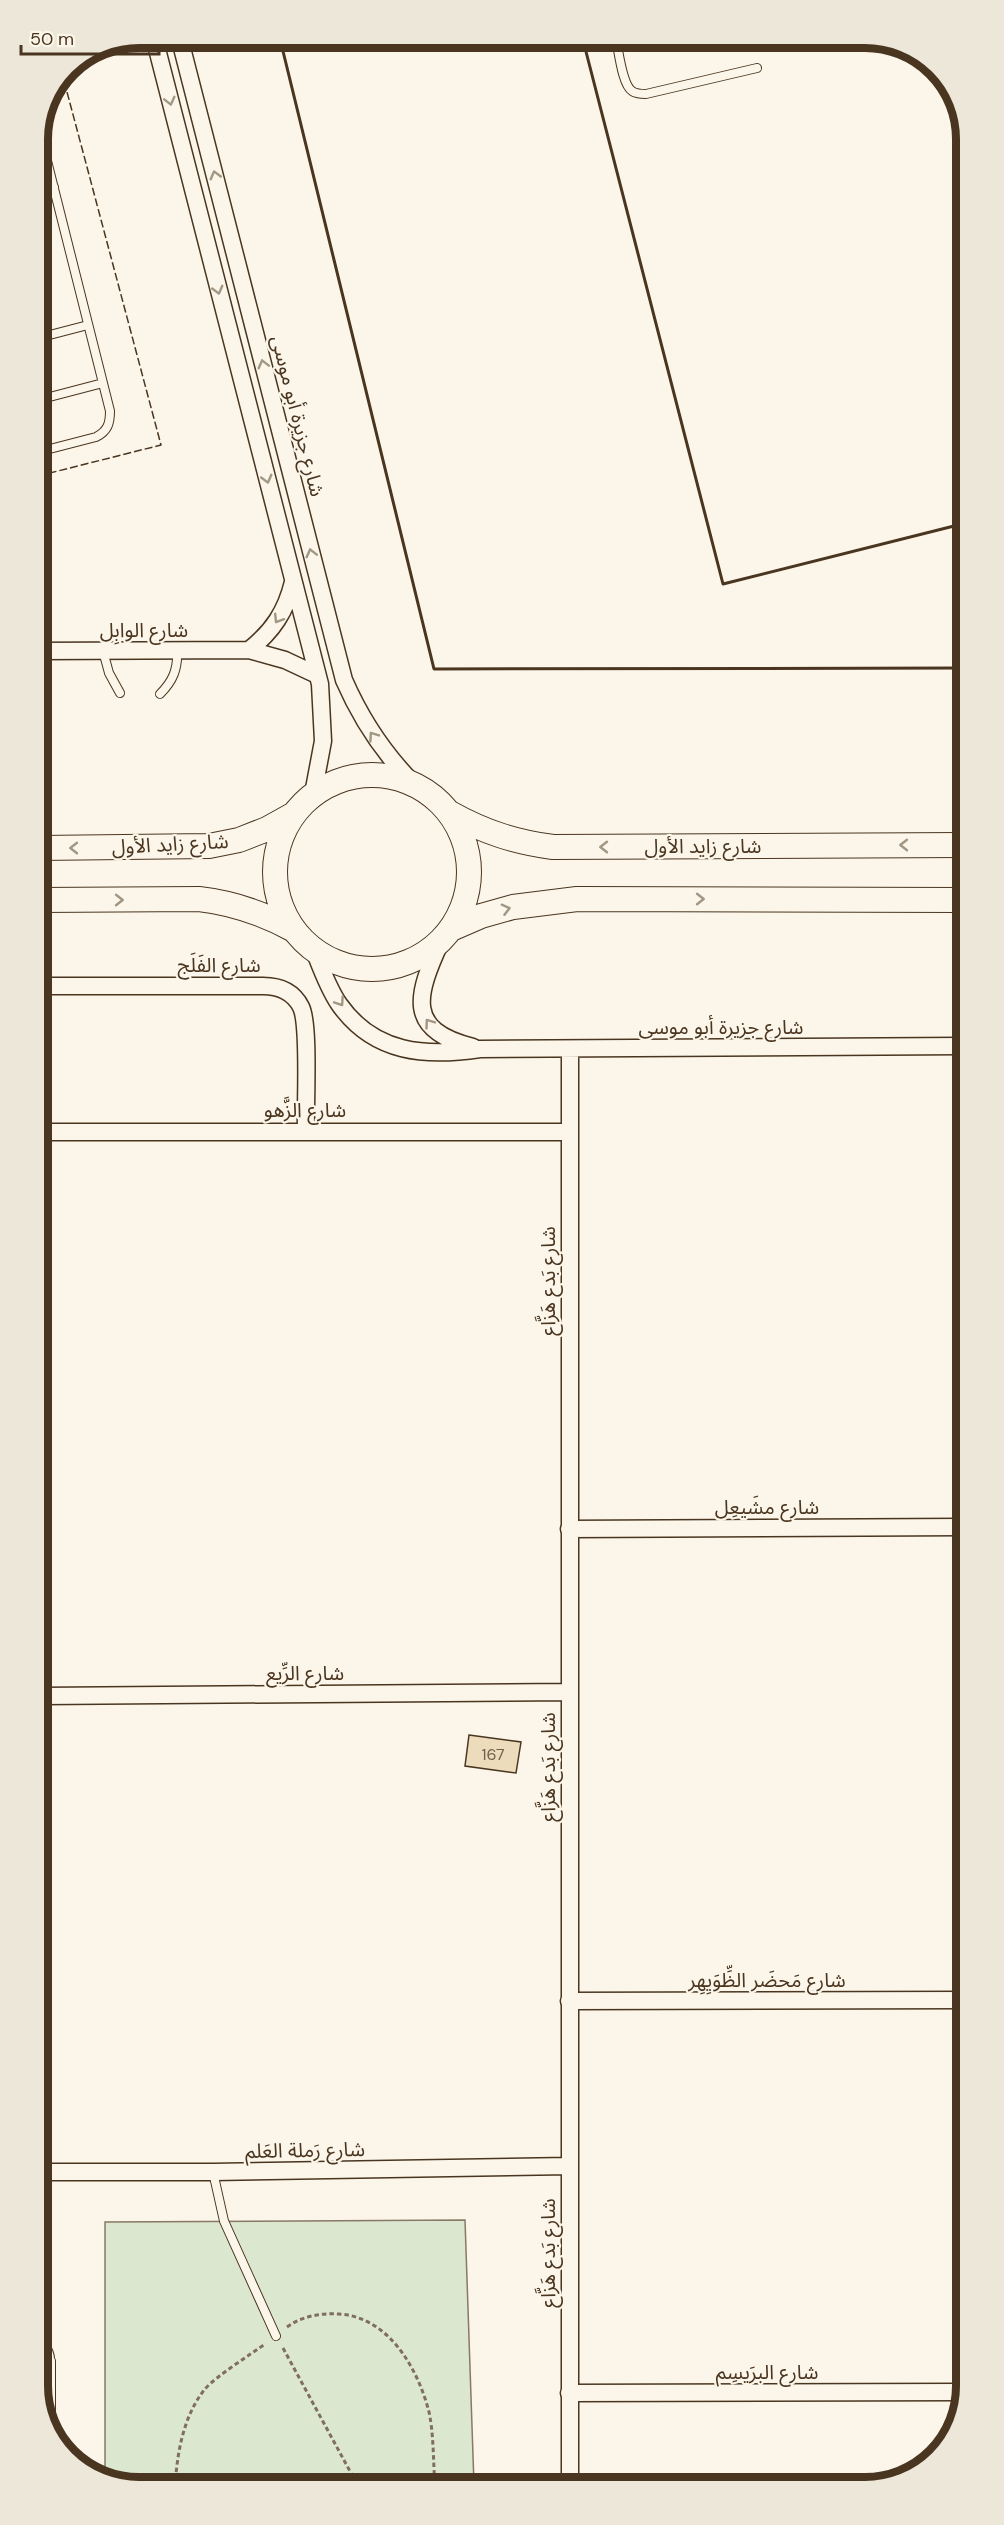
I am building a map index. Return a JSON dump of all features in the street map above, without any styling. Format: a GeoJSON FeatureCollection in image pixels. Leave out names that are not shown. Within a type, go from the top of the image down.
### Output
{"type":"FeatureCollection","features":[{"type":"Feature","properties":{"kind":"main road"},"geometry":{"type":"LineString","coordinates":[[446,935],[466,897],[469,862],[459,828],[450,813],[432,795],[411,781],[377,774],[360,775],[327,785],[313,794],[294,814],[278,846],[275,881],[285,915],[294,930],[314,950],[341,964],[356,968],[379,969],[416,959],[446,935],[513,907],[577,899],[956,900]]}},
{"type":"Feature","properties":{"kind":"main road","name":"شارع زايد الأول"},"geometry":{"type":"LineString","coordinates":[[450,813],[499,837],[526,844],[553,847],[956,845]]}},
{"type":"Feature","properties":{"kind":"main road","name":"شارع زايد الأول"},"geometry":{"type":"LineString","coordinates":[[48,848],[209,846],[239,840],[258,833],[294,814]]}},
{"type":"Feature","properties":{"kind":"main road"},"geometry":{"type":"LineString","coordinates":[[48,900],[216,901],[249,909],[294,930]]}},
{"type":"Feature","properties":{"kind":"street"},"geometry":{"type":"LineString","coordinates":[[157,48],[317,675],[323,718],[323,741],[313,794]]}},
{"type":"Feature","properties":{"kind":"street","name":"شارع جزيرة أبو موسى"},"geometry":{"type":"LineString","coordinates":[[182,48],[344,680],[371,735],[411,781]]}},
{"type":"Feature","properties":{"kind":"street"},"geometry":{"type":"LineString","coordinates":[[249,650],[274,627],[283,612],[294,579]]}},
{"type":"Feature","properties":{"kind":"street","name":"شارع الوابِل"},"geometry":{"type":"LineString","coordinates":[[48,651],[249,650],[285,660],[317,675]]}},
{"type":"Feature","properties":{"kind":"street","name":"شارع جزيرة أبو موسى"},"geometry":{"type":"LineString","coordinates":[[446,935],[427,972],[422,992],[422,1012],[427,1024],[438,1034],[456,1043],[480,1049]]}},
{"type":"Feature","properties":{"kind":"street","name":"شارع جزيرة أبو موسى"},"geometry":{"type":"LineString","coordinates":[[314,950],[340,1004],[357,1023],[377,1038],[396,1047],[421,1053],[449,1053],[480,1049],[956,1046]]}},
{"type":"Feature","properties":{"kind":"street","name":"شارع الفَلَج"},"geometry":{"type":"LineString","coordinates":[[48,986],[262,986],[284,990],[294,996],[304,1016],[306,1131]]}},
{"type":"Feature","properties":{"kind":"street","name":"شارع بَدع هَزَّاع"},"geometry":{"type":"LineString","coordinates":[[570,1050],[570,2477]]}},
{"type":"Feature","properties":{"kind":"street","name":"شارع الزَّهو"},"geometry":{"type":"LineString","coordinates":[[48,1132],[570,1132]]}},
{"type":"Feature","properties":{"kind":"street","name":"شارع مشَيعِل"},"geometry":{"type":"LineString","coordinates":[[569,1529],[956,1527]]}},
{"type":"Feature","properties":{"kind":"street","name":"شارع الرِّيع"},"geometry":{"type":"LineString","coordinates":[[48,1696],[569,1692]]}},
{"type":"Feature","properties":{"kind":"street","name":"شارع مَحضَر الظِّوَيِهِر"},"geometry":{"type":"LineString","coordinates":[[569,2001],[956,2000]]}},
{"type":"Feature","properties":{"kind":"street","name":"شارع رَملة العَلم"},"geometry":{"type":"LineString","coordinates":[[48,2172],[213,2172],[569,2166]]}},
{"type":"Feature","properties":{"kind":"street","name":"شارع البرَيسِم"},"geometry":{"type":"LineString","coordinates":[[569,2393],[955,2392]]}},
{"type":"Feature","properties":{"kind":"lane"},"geometry":{"type":"LineString","coordinates":[[618,48],[625,82],[635,93],[646,94],[757,68]]}},
{"type":"Feature","properties":{"kind":"lane"},"geometry":{"type":"LineString","coordinates":[[48,164],[111,420],[103,434],[48,449]]}},
{"type":"Feature","properties":{"kind":"lane"},"geometry":{"type":"LineString","coordinates":[[48,188],[54,187]]}},
{"type":"Feature","properties":{"kind":"lane"},"geometry":{"type":"LineString","coordinates":[[48,335],[88,325]]}},
{"type":"Feature","properties":{"kind":"lane"},"geometry":{"type":"LineString","coordinates":[[48,397],[103,383]]}},
{"type":"Feature","properties":{"kind":"lane"},"geometry":{"type":"LineString","coordinates":[[103,651],[109,673],[120,693]]}},
{"type":"Feature","properties":{"kind":"lane"},"geometry":{"type":"LineString","coordinates":[[160,693],[167,687],[176,670],[177,651]]}},
{"type":"Feature","properties":{"kind":"lane"},"geometry":{"type":"LineString","coordinates":[[213,2172],[224,2221],[276,2336]]}},
{"type":"Feature","properties":{"kind":"lane"},"geometry":{"type":"LineString","coordinates":[[48,2349],[51,2361],[51,2408]]}},
{"type":"Feature","properties":{"kind":"lane"},"geometry":{"type":"LineString","coordinates":[[48,2366],[51,2361]]}},
{"type":"Feature","properties":{"kind":"path"},"geometry":{"type":"LineString","coordinates":[[176,2477],[177,2462],[186,2423],[205,2389],[293,2322],[321,2313],[351,2315],[377,2326],[391,2340],[417,2375],[429,2414],[434,2477]]}},
{"type":"Feature","properties":{"kind":"path"},"geometry":{"type":"LineString","coordinates":[[276,2336],[353,2477]]}},
{"type":"Feature","properties":{"kind":"green space"},"geometry":{"type":"Polygon","coordinates":[[[465,2220],[474,2477],[133,2477],[105,2470],[105,2222],[465,2220]]]}},
{"type":"Feature","properties":{"kind":"building"},"geometry":{"type":"Polygon","coordinates":[[[469,1735],[521,1742],[516,1773],[465,1766],[469,1735]]]}},
{"type":"Feature","properties":{"kind":"fence"},"geometry":{"type":"LineString","coordinates":[[48,473],[161,445],[65,86]]}},
{"type":"Feature","properties":{"kind":"wall"},"geometry":{"type":"LineString","coordinates":[[282,48],[434,669],[956,668]]}},
{"type":"Feature","properties":{"kind":"wall"},"geometry":{"type":"LineString","coordinates":[[585,48],[723,584],[956,526]]}}]}
